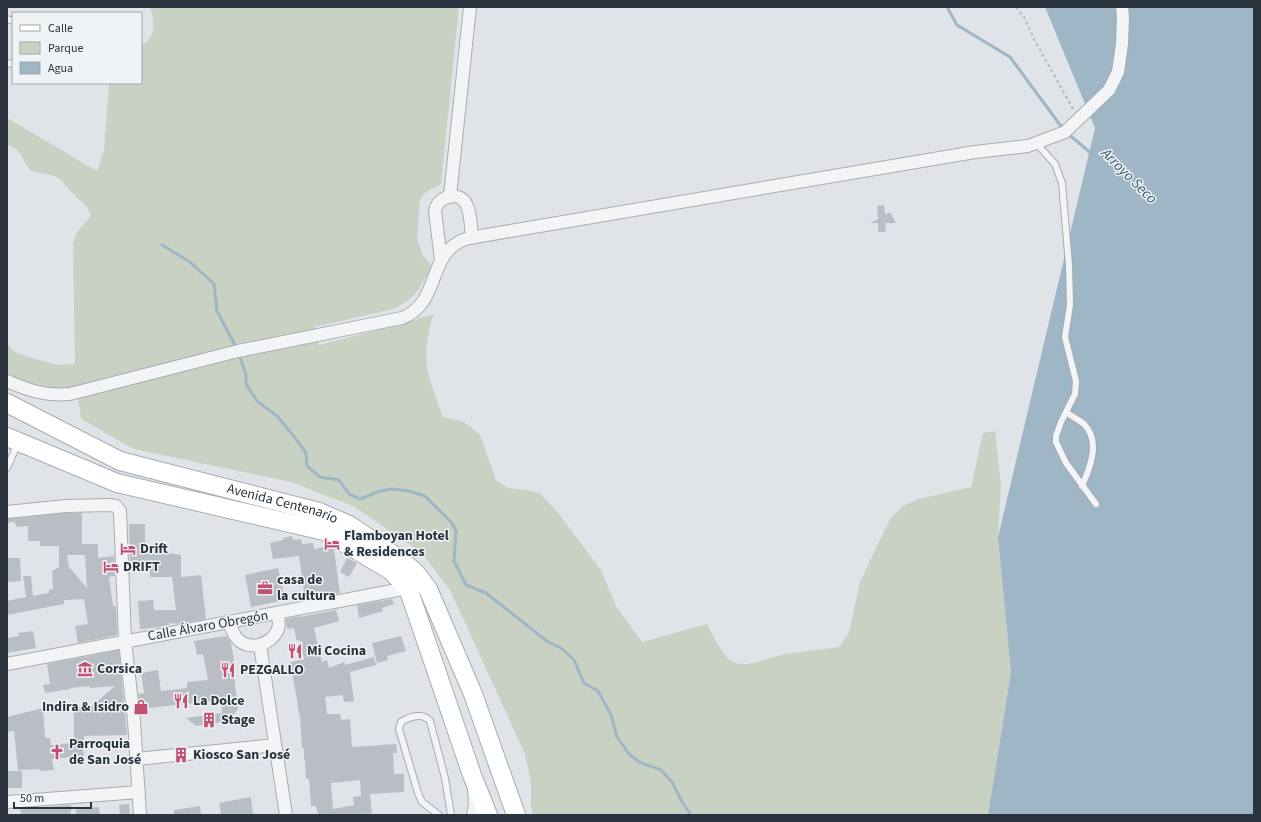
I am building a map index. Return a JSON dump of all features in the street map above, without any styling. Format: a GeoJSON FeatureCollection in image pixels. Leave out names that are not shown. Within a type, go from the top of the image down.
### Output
{"type":"FeatureCollection","features":[{"type":"Feature","properties":{"kind":"main road","name":"Avenida Centenario"},"geometry":{"type":"LineString","coordinates":[[7,403],[120,461],[332,516],[349,525],[416,572],[428,589],[473,694],[516,815]]}},
{"type":"Feature","properties":{"kind":"main road","name":"Avenida Centenario"},"geometry":{"type":"LineString","coordinates":[[13,440],[117,482],[324,531],[390,570],[408,588],[472,775],[488,815]]}},
{"type":"Feature","properties":{"kind":"street"},"geometry":{"type":"LineString","coordinates":[[450,196],[470,7]]}},
{"type":"Feature","properties":{"kind":"street"},"geometry":{"type":"LineString","coordinates":[[7,381],[35,392],[49,395],[70,394],[238,351],[402,318],[413,312],[425,300],[441,260],[450,247],[462,240],[975,152],[1028,146],[1065,132],[1109,90],[1118,72],[1122,44],[1122,7]]}},
{"type":"Feature","properties":{"kind":"street"},"geometry":{"type":"LineString","coordinates":[[441,260],[435,211],[440,201],[450,196],[461,199],[467,205],[472,238]]}},
{"type":"Feature","properties":{"kind":"street"},"geometry":{"type":"LineString","coordinates":[[7,512],[66,506],[110,505],[116,506],[120,511],[125,641],[134,721],[140,815]]}},
{"type":"Feature","properties":{"kind":"street","name":"Calle Álvaro Obregón"},"geometry":{"type":"LineString","coordinates":[[7,664],[125,641],[278,614],[408,588]]}},
{"type":"Feature","properties":{"kind":"street"},"geometry":{"type":"LineString","coordinates":[[229,623],[240,641],[252,646],[260,645],[268,642],[274,636],[278,628],[278,614]]}},
{"type":"Feature","properties":{"kind":"street"},"geometry":{"type":"LineString","coordinates":[[260,645],[286,815]]}},
{"type":"Feature","properties":{"kind":"street"},"geometry":{"type":"LineString","coordinates":[[137,759],[275,746]]}},
{"type":"Feature","properties":{"kind":"street"},"geometry":{"type":"LineString","coordinates":[[472,775],[475,805],[473,815]]}},
{"type":"Feature","properties":{"kind":"street"},"geometry":{"type":"LineString","coordinates":[[7,802],[139,792]]}},
{"type":"Feature","properties":{"kind":"lane"},"geometry":{"type":"LineString","coordinates":[[1036,143],[1055,164],[1062,183],[1069,273],[1070,305],[1065,337],[1076,381],[1075,394],[1056,436],[1056,442],[1066,464],[1096,504]]}},
{"type":"Feature","properties":{"kind":"lane"},"geometry":{"type":"LineString","coordinates":[[1066,412],[1083,424],[1088,430],[1092,442],[1092,459],[1082,486]]}},
{"type":"Feature","properties":{"kind":"lane"},"geometry":{"type":"LineString","coordinates":[[7,468],[13,440]]}},
{"type":"Feature","properties":{"kind":"lane"},"geometry":{"type":"LineString","coordinates":[[439,815],[422,802],[410,772],[399,729],[401,722],[408,717],[423,716],[430,721],[445,778],[451,815]]}},
{"type":"Feature","properties":{"kind":"path"},"geometry":{"type":"LineString","coordinates":[[1016,7],[1024,17],[1079,119]]}},
{"type":"Feature","properties":{"kind":"green space"},"geometry":{"type":"Polygon","coordinates":[[[150,7],[459,7],[441,184],[426,192],[420,200],[417,239],[423,256],[432,266],[420,288],[405,303],[389,310],[314,327],[319,345],[409,322],[433,314],[428,337],[426,361],[443,417],[464,422],[480,435],[496,480],[508,488],[540,493],[559,514],[601,570],[616,606],[642,642],[707,624],[715,640],[727,657],[731,661],[741,664],[753,663],[776,656],[839,647],[849,633],[860,582],[890,519],[903,506],[919,499],[971,487],[983,433],[995,431],[1001,485],[998,537],[1011,671],[988,815],[533,815],[531,806],[531,783],[525,754],[450,590],[422,553],[353,506],[291,482],[134,449],[81,419],[76,386],[60,389],[45,388],[7,374],[7,343],[13,351],[28,357],[58,365],[75,364],[73,243],[77,232],[91,216],[87,207],[66,187],[62,180],[55,176],[31,171],[19,152],[12,146],[7,145],[7,118],[97,171],[104,150],[109,84],[142,84],[142,45],[150,38],[154,24],[150,7]]]}},
{"type":"Feature","properties":{"kind":"water"},"geometry":{"type":"Polygon","coordinates":[[[1045,7],[1254,7],[1254,815],[988,815],[1011,672],[998,537],[1095,128],[1045,7]]]}},
{"type":"Feature","properties":{"kind":"building"},"geometry":{"type":"Polygon","coordinates":[[[884,205],[885,215],[890,212],[896,223],[885,223],[886,232],[878,232],[878,223],[870,223],[878,219],[877,206],[884,205]]]}},
{"type":"Feature","properties":{"kind":"building"},"geometry":{"type":"Polygon","coordinates":[[[66,513],[82,513],[82,544],[98,544],[98,558],[114,556],[115,576],[109,577],[113,606],[116,606],[117,635],[78,643],[75,626],[88,624],[84,599],[64,600],[64,604],[7,615],[7,601],[26,597],[23,576],[31,576],[33,596],[49,593],[49,590],[53,589],[52,571],[59,567],[59,546],[40,546],[40,541],[28,541],[28,526],[16,527],[15,522],[7,523],[7,519],[66,513]],[[67,555],[69,567],[87,588],[85,555],[67,555]]]}},
{"type":"Feature","properties":{"kind":"building"},"geometry":{"type":"Polygon","coordinates":[[[129,524],[145,524],[145,549],[181,555],[181,577],[201,575],[206,619],[180,624],[169,623],[169,626],[140,629],[138,601],[153,600],[154,610],[176,610],[172,577],[150,577],[150,563],[130,563],[129,524]]]}},
{"type":"Feature","properties":{"kind":"building"},"geometry":{"type":"Polygon","coordinates":[[[292,536],[293,540],[301,539],[302,544],[313,543],[314,549],[329,546],[334,549],[340,593],[305,599],[299,556],[273,559],[270,543],[292,536]]]}},
{"type":"Feature","properties":{"kind":"building"},"geometry":{"type":"Polygon","coordinates":[[[7,558],[20,558],[21,581],[7,582],[7,558]]]}},
{"type":"Feature","properties":{"kind":"building"},"geometry":{"type":"Polygon","coordinates":[[[347,558],[357,563],[349,577],[340,572],[347,558]]]}},
{"type":"Feature","properties":{"kind":"building","name":"casa de la cultura"},"geometry":{"type":"Polygon","coordinates":[[[278,568],[285,600],[251,607],[245,575],[278,568]]]}},
{"type":"Feature","properties":{"kind":"building"},"geometry":{"type":"Polygon","coordinates":[[[392,599],[394,604],[382,608],[383,611],[359,618],[357,605],[392,599]]]}},
{"type":"Feature","properties":{"kind":"building"},"geometry":{"type":"Polygon","coordinates":[[[336,610],[339,621],[314,628],[322,662],[327,660],[329,668],[344,662],[345,665],[374,657],[376,665],[350,672],[354,701],[344,702],[343,695],[325,697],[327,714],[340,714],[341,720],[350,719],[352,747],[396,744],[397,753],[393,753],[394,774],[404,774],[404,792],[370,794],[372,813],[354,815],[318,815],[316,806],[311,806],[309,779],[306,779],[304,748],[302,748],[300,715],[290,662],[304,659],[300,640],[297,641],[294,628],[287,629],[286,619],[336,610]],[[360,780],[331,783],[333,809],[354,805],[353,797],[361,796],[360,780]]]}},
{"type":"Feature","properties":{"kind":"building"},"geometry":{"type":"Polygon","coordinates":[[[33,631],[36,648],[7,653],[7,638],[19,636],[18,633],[33,631]]]}},
{"type":"Feature","properties":{"kind":"building"},"geometry":{"type":"Polygon","coordinates":[[[226,636],[231,643],[235,665],[233,665],[238,709],[229,721],[196,726],[186,718],[222,713],[221,700],[140,709],[138,694],[144,693],[141,673],[158,670],[161,691],[187,688],[187,682],[208,680],[203,654],[197,655],[194,641],[226,636]]]}},
{"type":"Feature","properties":{"kind":"building"},"geometry":{"type":"Polygon","coordinates":[[[401,636],[406,651],[387,656],[388,660],[377,663],[372,643],[401,636]]]}},
{"type":"Feature","properties":{"kind":"building"},"geometry":{"type":"Polygon","coordinates":[[[119,650],[127,735],[84,736],[84,741],[82,741],[84,756],[52,759],[54,770],[18,770],[14,731],[7,732],[7,717],[43,708],[45,738],[50,738],[51,745],[74,743],[74,708],[91,707],[115,686],[70,688],[45,693],[43,685],[50,684],[47,664],[119,650]]]}},
{"type":"Feature","properties":{"kind":"building"},"geometry":{"type":"Polygon","coordinates":[[[7,771],[22,771],[22,788],[7,788],[7,771]]]}},
{"type":"Feature","properties":{"kind":"building"},"geometry":{"type":"Polygon","coordinates":[[[251,797],[253,815],[221,815],[219,803],[251,797]]]}},
{"type":"Feature","properties":{"kind":"building"},"geometry":{"type":"Polygon","coordinates":[[[129,804],[130,815],[120,815],[119,805],[129,804]]]}},
{"type":"Feature","properties":{"kind":"building"},"geometry":{"type":"Polygon","coordinates":[[[71,805],[71,815],[21,815],[20,809],[71,805]]]}},
{"type":"Feature","properties":{"kind":"building"},"geometry":{"type":"Polygon","coordinates":[[[200,806],[201,815],[174,815],[174,810],[200,806]]]}},
{"type":"Feature","properties":{"kind":"building"},"geometry":{"type":"Polygon","coordinates":[[[99,807],[100,815],[76,815],[76,809],[99,807]]]}},
{"type":"Feature","properties":{"kind":"waterway","name":"Arroyo Seco"},"geometry":{"type":"LineString","coordinates":[[947,7],[957,25],[1010,57],[1063,129]]}},
{"type":"Feature","properties":{"kind":"waterway","name":"Arroyo Seco"},"geometry":{"type":"LineString","coordinates":[[1067,133],[1092,154]]}},
{"type":"Feature","properties":{"kind":"waterway"},"geometry":{"type":"LineString","coordinates":[[162,245],[190,262],[214,284],[217,311],[237,349]]}},
{"type":"Feature","properties":{"kind":"waterway"},"geometry":{"type":"LineString","coordinates":[[239,354],[246,375],[246,384],[257,401],[277,416],[306,453],[307,466],[320,477],[339,480],[349,494],[360,499],[380,491],[392,489],[409,491],[425,496],[452,523],[456,531],[454,561],[466,585],[486,593],[548,642],[561,648],[574,660],[584,683],[598,691],[611,715],[617,737],[629,754],[639,762],[661,770],[672,782],[682,802],[691,815]]}},
{"type":"Feature","properties":{"kind":"place","name":"Flamboyan Hotel & Residences"},"geometry":{"type":"Point","coordinates":[332,544]}},
{"type":"Feature","properties":{"kind":"place","name":"Drift"},"geometry":{"type":"Point","coordinates":[128,549]}},
{"type":"Feature","properties":{"kind":"place","name":"DRIFT"},"geometry":{"type":"Point","coordinates":[111,567]}},
{"type":"Feature","properties":{"kind":"place","name":"casa de la cultura"},"geometry":{"type":"Point","coordinates":[265,588]}},
{"type":"Feature","properties":{"kind":"place","name":"Mi Cocina"},"geometry":{"type":"Point","coordinates":[295,651]}},
{"type":"Feature","properties":{"kind":"place","name":"Corsica"},"geometry":{"type":"Point","coordinates":[85,669]}},
{"type":"Feature","properties":{"kind":"place","name":"PEZGALLO"},"geometry":{"type":"Point","coordinates":[228,670]}},
{"type":"Feature","properties":{"kind":"place","name":"La Dolce"},"geometry":{"type":"Point","coordinates":[181,701]}},
{"type":"Feature","properties":{"kind":"place","name":"Indira & Isidro"},"geometry":{"type":"Point","coordinates":[141,707]}},
{"type":"Feature","properties":{"kind":"place","name":"Stage"},"geometry":{"type":"Point","coordinates":[209,720]}},
{"type":"Feature","properties":{"kind":"place","name":"Parroquia de San José"},"geometry":{"type":"Point","coordinates":[57,752]}},
{"type":"Feature","properties":{"kind":"place","name":"Kiosco San José"},"geometry":{"type":"Point","coordinates":[181,755]}}]}
